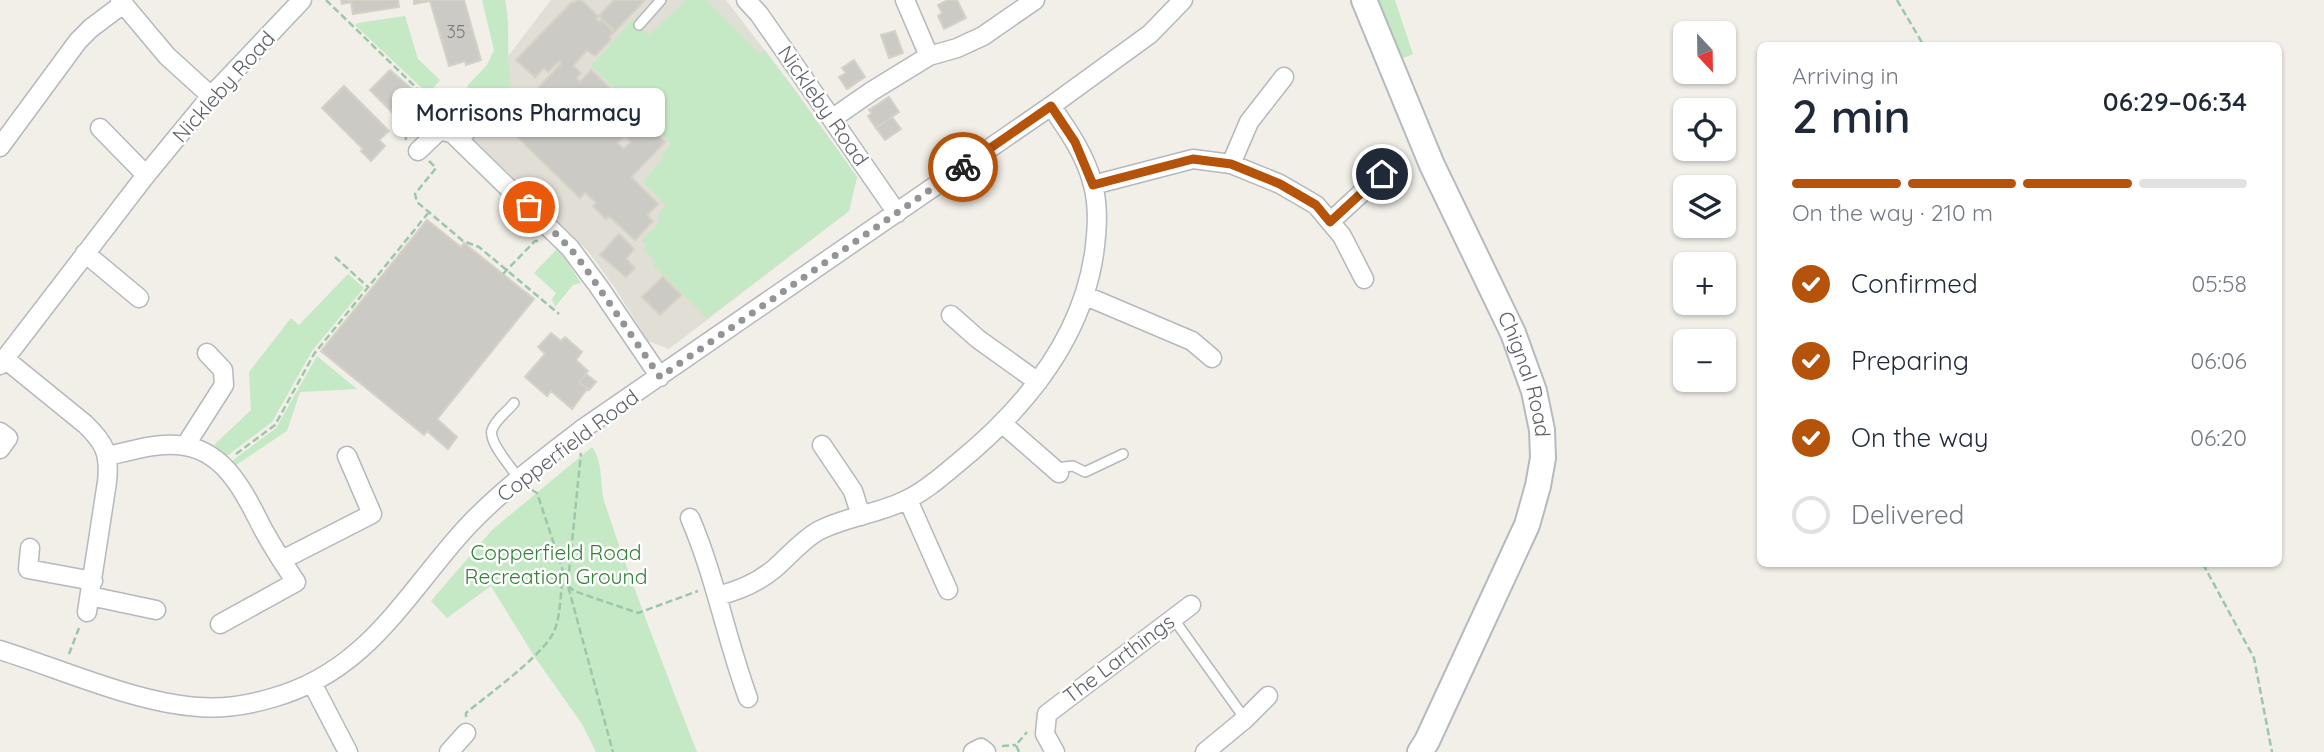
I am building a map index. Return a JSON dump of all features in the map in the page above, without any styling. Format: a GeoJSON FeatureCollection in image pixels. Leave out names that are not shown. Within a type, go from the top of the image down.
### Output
{"type":"FeatureCollection","features":[{"type":"Feature","properties":{"kind":"street","name":"Nickleby Road"},"geometry":{"type":"LineString","coordinates":[[2,362],[146,175],[211,96],[302,0]]}},
{"type":"Feature","properties":{"kind":"street","name":"Nickleby Road"},"geometry":{"type":"LineString","coordinates":[[747,0],[760,14],[897,213]]}},
{"type":"Feature","properties":{"kind":"street"},"geometry":{"type":"LineString","coordinates":[[905,0],[929,56]]}},
{"type":"Feature","properties":{"kind":"street"},"geometry":{"type":"LineString","coordinates":[[833,118],[929,56],[957,48],[983,36],[1035,0]]}},
{"type":"Feature","properties":{"kind":"street","name":"Copperfield Road"},"geometry":{"type":"LineString","coordinates":[[0,650],[151,699],[200,707],[248,704],[312,683],[343,665],[376,637],[466,529],[519,479],[581,430],[1051,106],[1150,34],[1183,0]]}},
{"type":"Feature","properties":{"kind":"street","name":"Chignal Road"},"geometry":{"type":"LineString","coordinates":[[1364,0],[1432,165],[1513,333],[1534,391],[1542,430],[1543,458],[1527,525],[1420,752]]}},
{"type":"Feature","properties":{"kind":"street"},"geometry":{"type":"LineString","coordinates":[[0,147],[78,41],[121,2],[167,56],[211,96]]}},
{"type":"Feature","properties":{"kind":"street"},"geometry":{"type":"LineString","coordinates":[[1231,164],[1250,122],[1284,77]]}},
{"type":"Feature","properties":{"kind":"street"},"geometry":{"type":"LineString","coordinates":[[716,591],[738,591],[760,579],[818,531],[908,500],[943,476],[1003,424],[1038,382],[1067,337],[1086,296],[1097,236],[1097,205],[1093,185],[1075,142],[1051,106]]}},
{"type":"Feature","properties":{"kind":"street"},"geometry":{"type":"LineString","coordinates":[[100,128],[146,175]]}},
{"type":"Feature","properties":{"kind":"street"},"geometry":{"type":"LineString","coordinates":[[418,151],[440,130],[453,134],[462,142],[558,235],[600,287],[660,377]]}},
{"type":"Feature","properties":{"kind":"street"},"geometry":{"type":"LineString","coordinates":[[1330,222],[1382,174],[1374,156]]}},
{"type":"Feature","properties":{"kind":"street"},"geometry":{"type":"LineString","coordinates":[[1093,185],[1193,159],[1231,164],[1280,184],[1316,205],[1342,236],[1364,279]]}},
{"type":"Feature","properties":{"kind":"street"},"geometry":{"type":"LineString","coordinates":[[85,253],[139,298]]}},
{"type":"Feature","properties":{"kind":"street"},"geometry":{"type":"LineString","coordinates":[[1086,296],[1192,341],[1212,358]]}},
{"type":"Feature","properties":{"kind":"street"},"geometry":{"type":"LineString","coordinates":[[951,314],[978,339],[1038,382]]}},
{"type":"Feature","properties":{"kind":"street"},"geometry":{"type":"LineString","coordinates":[[185,446],[224,385],[223,370],[207,353]]}},
{"type":"Feature","properties":{"kind":"street"},"geometry":{"type":"LineString","coordinates":[[2,362],[85,424],[102,443],[108,456],[107,482],[90,596]]}},
{"type":"Feature","properties":{"kind":"street"},"geometry":{"type":"LineString","coordinates":[[1003,424],[1056,471]]}},
{"type":"Feature","properties":{"kind":"street"},"geometry":{"type":"LineString","coordinates":[[0,432],[8,438],[0,449]]}},
{"type":"Feature","properties":{"kind":"street"},"geometry":{"type":"LineString","coordinates":[[822,445],[853,491],[862,516]]}},
{"type":"Feature","properties":{"kind":"street"},"geometry":{"type":"LineString","coordinates":[[108,456],[153,446],[185,446],[214,458],[239,483],[296,582],[219,624]]}},
{"type":"Feature","properties":{"kind":"street"},"geometry":{"type":"LineString","coordinates":[[282,560],[372,514],[347,456]]}},
{"type":"Feature","properties":{"kind":"street"},"geometry":{"type":"LineString","coordinates":[[908,500],[948,590]]}},
{"type":"Feature","properties":{"kind":"street"},"geometry":{"type":"LineString","coordinates":[[690,518],[716,591],[727,638],[748,698]]}},
{"type":"Feature","properties":{"kind":"street"},"geometry":{"type":"LineString","coordinates":[[30,548],[28,569],[90,596],[156,610]]}},
{"type":"Feature","properties":{"kind":"street","name":"The Larthings"},"geometry":{"type":"LineString","coordinates":[[1055,752],[1045,734],[1047,713],[1191,605]]}},
{"type":"Feature","properties":{"kind":"street"},"geometry":{"type":"LineString","coordinates":[[312,683],[348,752]]}},
{"type":"Feature","properties":{"kind":"street"},"geometry":{"type":"LineString","coordinates":[[1205,752],[1268,696]]}},
{"type":"Feature","properties":{"kind":"street"},"geometry":{"type":"LineString","coordinates":[[449,752],[466,733]]}},
{"type":"Feature","properties":{"kind":"street"},"geometry":{"type":"LineString","coordinates":[[973,752],[981,748],[986,752]]}},
{"type":"Feature","properties":{"kind":"lane"},"geometry":{"type":"LineString","coordinates":[[639,25],[661,0]]}},
{"type":"Feature","properties":{"kind":"lane"},"geometry":{"type":"LineString","coordinates":[[462,142],[475,130],[493,128]]}},
{"type":"Feature","properties":{"kind":"lane"},"geometry":{"type":"LineString","coordinates":[[514,403],[493,427],[491,435],[519,479]]}},
{"type":"Feature","properties":{"kind":"lane"},"geometry":{"type":"LineString","coordinates":[[1056,471],[1073,466],[1085,472],[1123,454]]}},
{"type":"Feature","properties":{"kind":"lane"},"geometry":{"type":"LineString","coordinates":[[1173,618],[1245,719]]}},
{"type":"Feature","properties":{"kind":"path"},"geometry":{"type":"LineString","coordinates":[[326,0],[432,103],[405,131],[405,140],[436,168],[415,194],[417,202],[463,241],[479,247],[505,272],[559,314]]}},
{"type":"Feature","properties":{"kind":"path"},"geometry":{"type":"LineString","coordinates":[[1898,0],[1922,42]]}},
{"type":"Feature","properties":{"kind":"path"},"geometry":{"type":"LineString","coordinates":[[222,464],[275,425],[314,354],[429,212]]}},
{"type":"Feature","properties":{"kind":"path"},"geometry":{"type":"LineString","coordinates":[[505,272],[535,241],[551,242],[558,235]]}},
{"type":"Feature","properties":{"kind":"path"},"geometry":{"type":"LineString","coordinates":[[335,257],[369,288]]}},
{"type":"Feature","properties":{"kind":"path"},"geometry":{"type":"LineString","coordinates":[[568,586],[581,430]]}},
{"type":"Feature","properties":{"kind":"path"},"geometry":{"type":"LineString","coordinates":[[519,479],[537,493],[568,586],[613,752]]}},
{"type":"Feature","properties":{"kind":"path"},"geometry":{"type":"LineString","coordinates":[[2205,567],[2255,658],[2273,752]]}},
{"type":"Feature","properties":{"kind":"path"},"geometry":{"type":"LineString","coordinates":[[466,733],[466,713],[534,656],[551,636],[557,621],[562,584],[574,591],[638,613],[716,591]]}},
{"type":"Feature","properties":{"kind":"path"},"geometry":{"type":"LineString","coordinates":[[65,671],[73,640],[90,596]]}},
{"type":"Feature","properties":{"kind":"shaded area"},"geometry":{"type":"Polygon","coordinates":[[[551,0],[726,0],[796,91],[857,177],[849,211],[669,349],[648,341],[588,251],[457,123],[551,0]]]}},
{"type":"Feature","properties":{"kind":"green space"},"geometry":{"type":"Polygon","coordinates":[[[482,0],[505,0],[513,97],[500,112],[481,120],[463,106],[468,85],[487,65],[494,50],[482,0]]]}},
{"type":"Feature","properties":{"kind":"green space"},"geometry":{"type":"Polygon","coordinates":[[[686,0],[706,0],[760,54],[765,50],[857,177],[849,211],[707,318],[653,265],[656,262],[643,249],[647,245],[642,240],[659,223],[658,214],[666,205],[644,184],[671,144],[591,66],[633,19],[649,35],[686,0]]]}},
{"type":"Feature","properties":{"kind":"green space"},"geometry":{"type":"Polygon","coordinates":[[[1378,0],[1395,0],[1413,54],[1401,59],[1378,0]]]}},
{"type":"Feature","properties":{"kind":"green space"},"geometry":{"type":"Polygon","coordinates":[[[405,16],[418,59],[440,80],[428,94],[355,25],[405,16]]]}},
{"type":"Feature","properties":{"kind":"green space"},"geometry":{"type":"Polygon","coordinates":[[[558,248],[581,283],[573,285],[555,307],[552,299],[556,293],[534,273],[558,248]]]}},
{"type":"Feature","properties":{"kind":"green space"},"geometry":{"type":"Polygon","coordinates":[[[348,274],[364,288],[312,351],[272,422],[227,456],[214,445],[251,410],[249,372],[291,318],[299,325],[348,274]]]}},
{"type":"Feature","properties":{"kind":"green space"},"geometry":{"type":"Polygon","coordinates":[[[317,356],[357,389],[300,392],[287,431],[236,465],[232,461],[276,428],[317,356]]]}},
{"type":"Feature","properties":{"kind":"green space","name":"Copperfield Road Recreation Ground"},"geometry":{"type":"Polygon","coordinates":[[[592,447],[600,467],[605,504],[697,752],[596,752],[582,724],[534,656],[491,586],[447,618],[431,601],[492,530],[592,447]]]}},
{"type":"Feature","properties":{"kind":"building"},"geometry":{"type":"Polygon","coordinates":[[[341,0],[398,0],[399,7],[353,14],[351,2],[342,4],[341,0]]]}},
{"type":"Feature","properties":{"kind":"building"},"geometry":{"type":"Polygon","coordinates":[[[414,0],[464,0],[481,60],[466,65],[465,61],[449,66],[430,1],[414,4],[414,0]]]}},
{"type":"Feature","properties":{"kind":"building"},"geometry":{"type":"Polygon","coordinates":[[[581,0],[598,16],[596,19],[599,22],[602,20],[614,32],[595,56],[587,50],[573,66],[581,73],[576,78],[580,82],[591,70],[665,142],[631,177],[658,204],[647,215],[653,221],[635,240],[609,216],[606,219],[593,206],[596,203],[585,192],[580,198],[502,122],[529,97],[531,99],[539,92],[553,107],[556,103],[539,87],[561,64],[559,61],[548,72],[544,68],[535,77],[516,60],[572,2],[581,0]],[[592,104],[585,112],[591,118],[599,111],[592,104]],[[625,136],[617,143],[624,149],[631,142],[625,136]]]}},
{"type":"Feature","properties":{"kind":"building"},"geometry":{"type":"Polygon","coordinates":[[[614,0],[645,0],[615,31],[599,16],[614,0]]]}},
{"type":"Feature","properties":{"kind":"building"},"geometry":{"type":"Polygon","coordinates":[[[948,0],[957,0],[966,18],[944,29],[938,16],[942,13],[938,5],[948,0]]]}},
{"type":"Feature","properties":{"kind":"building"},"geometry":{"type":"Polygon","coordinates":[[[895,31],[903,53],[889,58],[881,35],[895,31]]]}},
{"type":"Feature","properties":{"kind":"building"},"geometry":{"type":"Polygon","coordinates":[[[854,60],[865,77],[847,89],[839,77],[846,73],[842,68],[854,60]]]}},
{"type":"Feature","properties":{"kind":"building"},"geometry":{"type":"Polygon","coordinates":[[[390,70],[419,95],[397,117],[370,90],[390,70]]]}},
{"type":"Feature","properties":{"kind":"building"},"geometry":{"type":"Polygon","coordinates":[[[344,86],[389,131],[379,140],[385,146],[371,161],[361,151],[363,149],[322,108],[344,86]]]}},
{"type":"Feature","properties":{"kind":"building"},"geometry":{"type":"Polygon","coordinates":[[[889,97],[899,112],[876,128],[868,116],[872,113],[869,110],[889,97]]]}},
{"type":"Feature","properties":{"kind":"building"},"geometry":{"type":"Polygon","coordinates":[[[892,117],[901,129],[885,140],[876,128],[892,117]]]}},
{"type":"Feature","properties":{"kind":"building"},"geometry":{"type":"Polygon","coordinates":[[[427,220],[461,247],[464,243],[534,299],[437,419],[457,437],[448,449],[427,431],[424,435],[321,351],[427,220]]]}},
{"type":"Feature","properties":{"kind":"building"},"geometry":{"type":"Polygon","coordinates":[[[619,234],[634,249],[626,259],[635,268],[626,277],[600,255],[619,234]]]}},
{"type":"Feature","properties":{"kind":"building"},"geometry":{"type":"Polygon","coordinates":[[[663,277],[681,295],[660,315],[642,297],[663,277]]]}},
{"type":"Feature","properties":{"kind":"building"},"geometry":{"type":"Polygon","coordinates":[[[551,333],[561,341],[565,337],[582,352],[576,360],[588,371],[579,382],[587,389],[572,409],[551,391],[547,396],[525,377],[545,354],[538,347],[551,333]]]}},
{"type":"Feature","properties":{"kind":"building"},"geometry":{"type":"Polygon","coordinates":[[[586,374],[596,382],[589,390],[579,382],[586,374]]]}},
{"type":"Feature","properties":{"kind":"way so far"},"geometry":{"type":"LineString","coordinates":[[529,207],[558,235],[584,266],[660,377],[963,167]]}},
{"type":"Feature","properties":{"kind":"place","name":"Morrisons Pharmacy"},"geometry":{"type":"Point","coordinates":[529,207]}},
{"type":"Feature","properties":{"kind":"route"},"geometry":{"type":"LineString","coordinates":[[963,167],[1051,106],[1075,142],[1093,185],[1193,159],[1231,164],[1280,184],[1316,205],[1330,222],[1382,174]]}}]}
